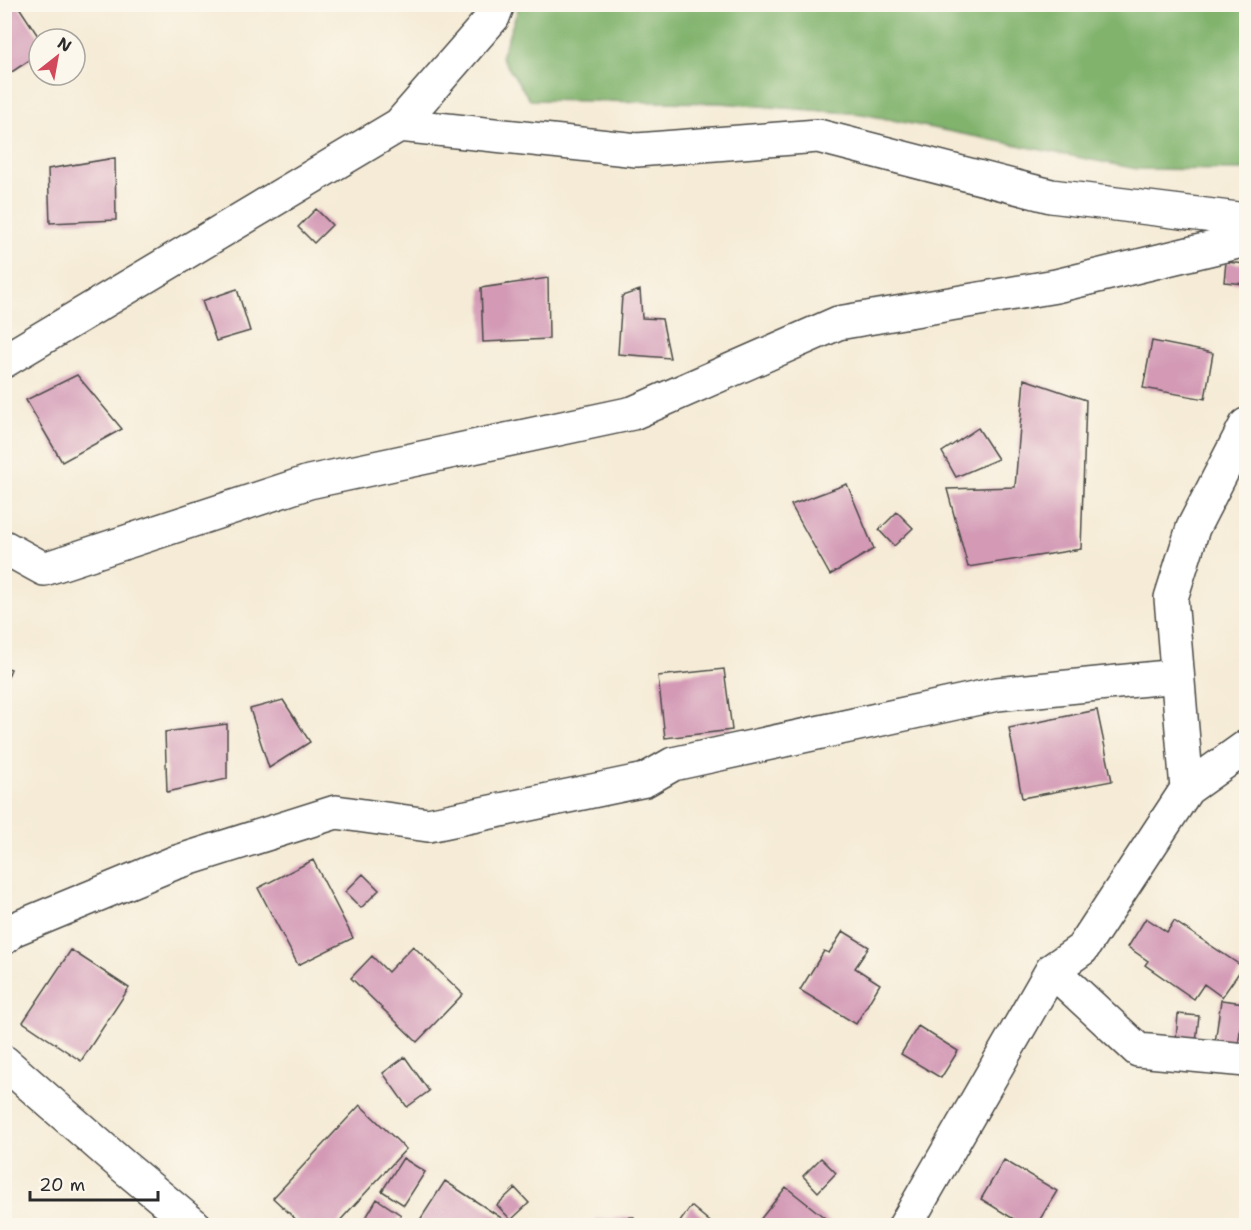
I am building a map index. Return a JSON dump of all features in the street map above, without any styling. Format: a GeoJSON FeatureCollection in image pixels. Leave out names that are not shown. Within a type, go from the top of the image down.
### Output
{"type":"FeatureCollection","features":[{"type":"Feature","properties":{"kind":"street"},"geometry":{"type":"LineString","coordinates":[[4,362],[399,125],[493,17],[498,4]]}},
{"type":"Feature","properties":{"kind":"street"},"geometry":{"type":"LineString","coordinates":[[399,125],[637,150],[818,136],[1051,196],[1246,220]]}},
{"type":"Feature","properties":{"kind":"street"},"geometry":{"type":"LineString","coordinates":[[4,547],[44,569],[309,482],[633,413],[838,323],[1056,286],[1246,240]]}},
{"type":"Feature","properties":{"kind":"street"},"geometry":{"type":"LineString","coordinates":[[1187,789],[1171,598],[1193,528],[1246,425]]}},
{"type":"Feature","properties":{"kind":"street"},"geometry":{"type":"LineString","coordinates":[[4,938],[12,930],[174,863],[336,812],[428,825],[645,780],[674,764],[997,694],[1177,676]]}},
{"type":"Feature","properties":{"kind":"street"},"geometry":{"type":"LineString","coordinates":[[905,1226],[1052,970],[1082,949],[1187,789],[1246,747]]}},
{"type":"Feature","properties":{"kind":"street"},"geometry":{"type":"LineString","coordinates":[[1052,970],[1138,1050],[1246,1060]]}},
{"type":"Feature","properties":{"kind":"street"},"geometry":{"type":"LineString","coordinates":[[4,1062],[195,1226]]}},
{"type":"Feature","properties":{"kind":"green space"},"geometry":{"type":"Polygon","coordinates":[[[520,4],[1246,5],[1246,170],[1137,169],[862,114],[720,103],[530,100],[501,57],[520,4]]]}},
{"type":"Feature","properties":{"kind":"building"},"geometry":{"type":"Polygon","coordinates":[[[4,4],[17,4],[32,27],[27,27],[27,62],[4,77],[4,4]]]}},
{"type":"Feature","properties":{"kind":"building"},"geometry":{"type":"Polygon","coordinates":[[[115,158],[116,220],[50,223],[48,169],[115,158]]]}},
{"type":"Feature","properties":{"kind":"building"},"geometry":{"type":"Polygon","coordinates":[[[316,209],[332,225],[314,243],[298,227],[316,209]]]}},
{"type":"Feature","properties":{"kind":"building"},"geometry":{"type":"Polygon","coordinates":[[[1226,262],[1246,264],[1246,284],[1224,282],[1226,262]]]}},
{"type":"Feature","properties":{"kind":"building"},"geometry":{"type":"Polygon","coordinates":[[[548,278],[549,339],[483,342],[481,288],[548,278]]]}},
{"type":"Feature","properties":{"kind":"building"},"geometry":{"type":"Polygon","coordinates":[[[237,289],[250,331],[216,341],[202,301],[237,289]]]}},
{"type":"Feature","properties":{"kind":"building"},"geometry":{"type":"Polygon","coordinates":[[[640,290],[642,318],[662,319],[670,358],[618,354],[622,296],[640,290]]]}},
{"type":"Feature","properties":{"kind":"building"},"geometry":{"type":"Polygon","coordinates":[[[1152,341],[1213,353],[1205,399],[1143,388],[1152,341]]]}},
{"type":"Feature","properties":{"kind":"building"},"geometry":{"type":"Polygon","coordinates":[[[77,375],[122,429],[62,462],[26,400],[77,375]]]}},
{"type":"Feature","properties":{"kind":"building"},"geometry":{"type":"Polygon","coordinates":[[[1024,379],[1086,400],[1081,549],[968,567],[947,489],[1015,487],[1024,379]]]}},
{"type":"Feature","properties":{"kind":"building"},"geometry":{"type":"Polygon","coordinates":[[[978,428],[998,459],[956,477],[942,452],[978,428]]]}},
{"type":"Feature","properties":{"kind":"building"},"geometry":{"type":"Polygon","coordinates":[[[847,484],[874,549],[830,575],[791,505],[847,484]]]}},
{"type":"Feature","properties":{"kind":"building"},"geometry":{"type":"Polygon","coordinates":[[[897,512],[913,528],[894,546],[879,530],[897,512]]]}},
{"type":"Feature","properties":{"kind":"building"},"geometry":{"type":"Polygon","coordinates":[[[4,667],[11,669],[5,684],[4,684],[4,667]]]}},
{"type":"Feature","properties":{"kind":"building"},"geometry":{"type":"Polygon","coordinates":[[[724,669],[732,730],[665,738],[658,676],[724,669]]]}},
{"type":"Feature","properties":{"kind":"building"},"geometry":{"type":"Polygon","coordinates":[[[283,700],[310,742],[269,768],[250,709],[283,700]]]}},
{"type":"Feature","properties":{"kind":"building"},"geometry":{"type":"Polygon","coordinates":[[[1097,710],[1112,781],[1022,798],[1009,728],[1097,710]]]}},
{"type":"Feature","properties":{"kind":"building"},"geometry":{"type":"Polygon","coordinates":[[[227,724],[227,779],[167,792],[165,732],[227,724]]]}},
{"type":"Feature","properties":{"kind":"building"},"geometry":{"type":"Polygon","coordinates":[[[313,860],[353,938],[298,965],[258,888],[313,860]]]}},
{"type":"Feature","properties":{"kind":"building"},"geometry":{"type":"Polygon","coordinates":[[[363,874],[379,890],[361,908],[345,892],[363,874]]]}},
{"type":"Feature","properties":{"kind":"building"},"geometry":{"type":"Polygon","coordinates":[[[1146,918],[1167,932],[1174,921],[1243,967],[1222,997],[1204,984],[1194,999],[1145,965],[1148,961],[1128,947],[1146,918]]]}},
{"type":"Feature","properties":{"kind":"building"},"geometry":{"type":"Polygon","coordinates":[[[843,931],[869,947],[855,968],[880,984],[856,1024],[800,990],[824,951],[829,953],[843,931]]]}},
{"type":"Feature","properties":{"kind":"building"},"geometry":{"type":"Polygon","coordinates":[[[413,946],[463,994],[417,1042],[351,978],[372,956],[388,972],[413,946]]]}},
{"type":"Feature","properties":{"kind":"building"},"geometry":{"type":"Polygon","coordinates":[[[71,950],[129,988],[81,1061],[23,1022],[71,950]]]}},
{"type":"Feature","properties":{"kind":"building"},"geometry":{"type":"Polygon","coordinates":[[[1221,1000],[1244,1003],[1238,1046],[1215,1043],[1221,1000]]]}},
{"type":"Feature","properties":{"kind":"building"},"geometry":{"type":"Polygon","coordinates":[[[1178,1014],[1199,1016],[1196,1042],[1176,1040],[1178,1014]]]}},
{"type":"Feature","properties":{"kind":"building"},"geometry":{"type":"Polygon","coordinates":[[[918,1026],[958,1051],[941,1078],[901,1054],[918,1026]]]}},
{"type":"Feature","properties":{"kind":"building"},"geometry":{"type":"Polygon","coordinates":[[[405,1057],[429,1091],[407,1107],[383,1073],[405,1057]]]}},
{"type":"Feature","properties":{"kind":"building"},"geometry":{"type":"Polygon","coordinates":[[[360,1105],[406,1149],[335,1226],[303,1226],[273,1198],[360,1105]]]}},
{"type":"Feature","properties":{"kind":"building"},"geometry":{"type":"Polygon","coordinates":[[[403,1158],[425,1172],[404,1205],[382,1191],[403,1158]]]}},
{"type":"Feature","properties":{"kind":"building"},"geometry":{"type":"Polygon","coordinates":[[[821,1158],[836,1173],[818,1192],[803,1176],[821,1158]]]}},
{"type":"Feature","properties":{"kind":"building"},"geometry":{"type":"Polygon","coordinates":[[[1004,1160],[1057,1191],[1036,1226],[1025,1226],[981,1199],[1004,1160]]]}},
{"type":"Feature","properties":{"kind":"building"},"geometry":{"type":"Polygon","coordinates":[[[445,1181],[503,1219],[499,1226],[416,1226],[445,1181]]]}},
{"type":"Feature","properties":{"kind":"building"},"geometry":{"type":"Polygon","coordinates":[[[786,1187],[835,1226],[755,1226],[786,1187]]]}},
{"type":"Feature","properties":{"kind":"building"},"geometry":{"type":"Polygon","coordinates":[[[515,1188],[529,1203],[511,1220],[497,1205],[515,1188]]]}},
{"type":"Feature","properties":{"kind":"building"},"geometry":{"type":"Polygon","coordinates":[[[377,1199],[401,1215],[394,1226],[361,1226],[377,1199]]]}},
{"type":"Feature","properties":{"kind":"building"},"geometry":{"type":"Polygon","coordinates":[[[691,1206],[715,1226],[677,1226],[691,1206]]]}},
{"type":"Feature","properties":{"kind":"building"},"geometry":{"type":"Polygon","coordinates":[[[634,1217],[635,1226],[596,1226],[595,1219],[634,1217]]]}}]}
